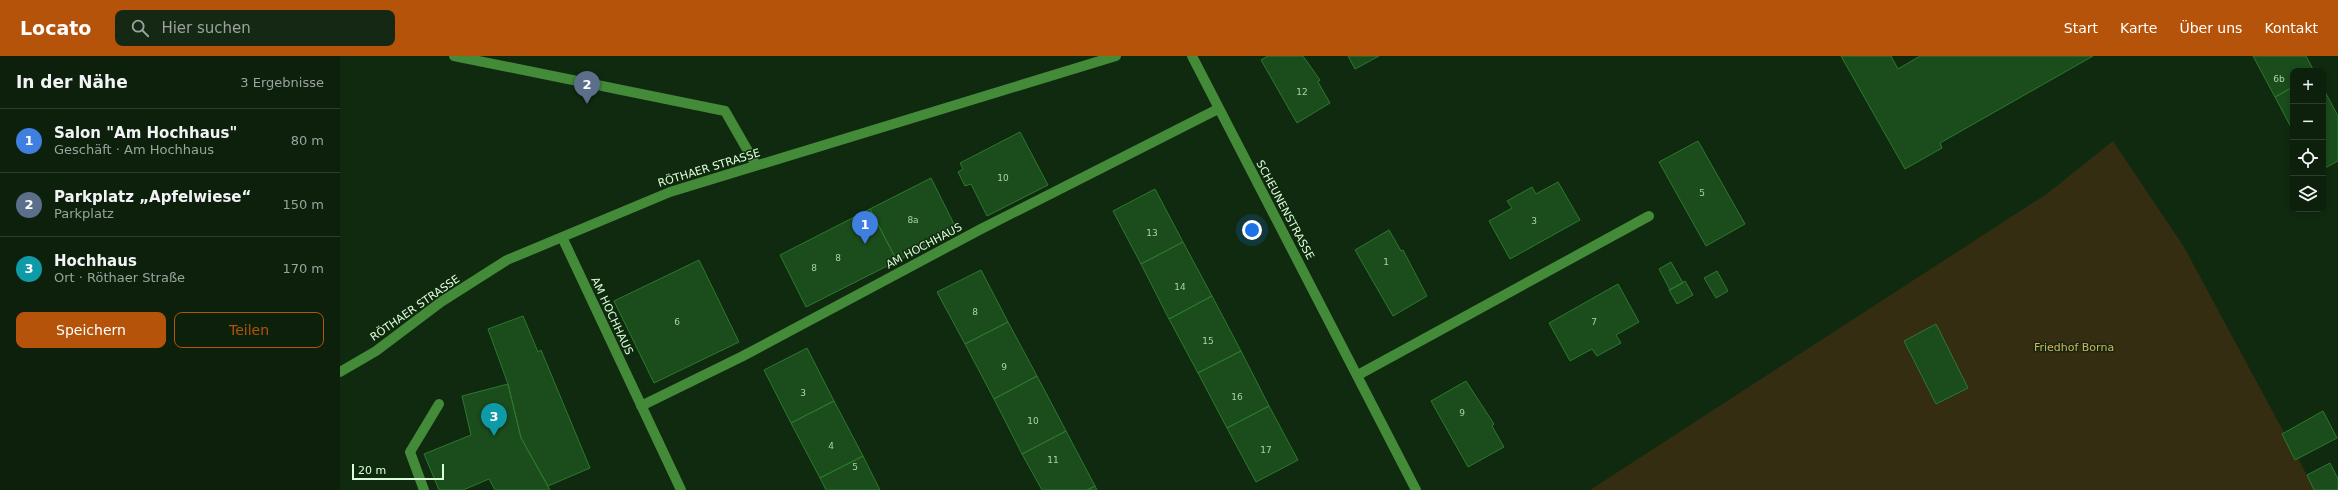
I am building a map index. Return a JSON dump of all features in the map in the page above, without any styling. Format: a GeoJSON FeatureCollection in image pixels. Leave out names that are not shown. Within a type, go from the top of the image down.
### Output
{"type":"FeatureCollection","features":[{"type":"Feature","properties":{"kind":"street"},"geometry":{"type":"LineString","coordinates":[[454,56],[725,111],[756,166]]}},
{"type":"Feature","properties":{"kind":"street","name":"RÖTHAER STRASSE"},"geometry":{"type":"LineString","coordinates":[[340,372],[376,350],[441,302],[508,260],[670,192],[1116,56]]}},
{"type":"Feature","properties":{"kind":"street","name":"SCHEUNENSTRASSE"},"geometry":{"type":"LineString","coordinates":[[1192,56],[1218,109],[1358,375],[1416,490]]}},
{"type":"Feature","properties":{"kind":"street","name":"AM HOCHHAUS"},"geometry":{"type":"LineString","coordinates":[[641,406],[743,356],[974,233],[1218,109]]}},
{"type":"Feature","properties":{"kind":"street"},"geometry":{"type":"LineString","coordinates":[[1358,375],[1649,216]]}},
{"type":"Feature","properties":{"kind":"street","name":"AM HOCHHAUS"},"geometry":{"type":"LineString","coordinates":[[562,237],[681,490]]}},
{"type":"Feature","properties":{"kind":"street"},"geometry":{"type":"LineString","coordinates":[[424,490],[410,452],[439,404]]}},
{"type":"Feature","properties":{"kind":"green space","name":"Friedhof Borna"},"geometry":{"type":"Polygon","coordinates":[[[2113,141],[2184,247],[2315,490],[1590,490],[2048,193],[2113,141]]]}},
{"type":"Feature","properties":{"kind":"building"},"geometry":{"type":"Polygon","coordinates":[[[1268,56],[1303,56],[1320,80],[1318,82],[1330,103],[1297,123],[1261,60],[1268,56]]]}},
{"type":"Feature","properties":{"kind":"building"},"geometry":{"type":"Polygon","coordinates":[[[1348,56],[1379,56],[1355,69],[1348,56]]]}},
{"type":"Feature","properties":{"kind":"building"},"geometry":{"type":"Polygon","coordinates":[[[1841,56],[1891,56],[1898,69],[1920,56],[2093,56],[1940,143],[1942,148],[1905,169],[1841,56]]]}},
{"type":"Feature","properties":{"kind":"building"},"geometry":{"type":"Polygon","coordinates":[[[2253,56],[2306,56],[2312,68],[2290,68],[2290,89],[2275,97],[2253,56]]]}},
{"type":"Feature","properties":{"kind":"building"},"geometry":{"type":"Polygon","coordinates":[[[2290,89],[2290,125],[2275,97],[2290,89]]]}},
{"type":"Feature","properties":{"kind":"building"},"geometry":{"type":"Polygon","coordinates":[[[2326,94],[2338,116],[2338,161],[2326,167],[2326,94]]]}},
{"type":"Feature","properties":{"kind":"building"},"geometry":{"type":"Polygon","coordinates":[[[1020,132],[1048,185],[987,216],[971,184],[965,186],[958,172],[963,169],[960,163],[1020,132]]]}},
{"type":"Feature","properties":{"kind":"building"},"geometry":{"type":"Polygon","coordinates":[[[1698,141],[1745,224],[1706,246],[1659,162],[1698,141]]]}},
{"type":"Feature","properties":{"kind":"building"},"geometry":{"type":"Polygon","coordinates":[[[931,178],[957,230],[897,261],[870,209],[931,178]]]}},
{"type":"Feature","properties":{"kind":"building"},"geometry":{"type":"Polygon","coordinates":[[[1558,182],[1580,220],[1510,259],[1489,221],[1512,208],[1507,201],[1532,187],[1536,194],[1558,182]]]}},
{"type":"Feature","properties":{"kind":"building"},"geometry":{"type":"Polygon","coordinates":[[[1155,189],[1183,242],[1141,264],[1113,211],[1155,189]]]}},
{"type":"Feature","properties":{"kind":"building"},"geometry":{"type":"Polygon","coordinates":[[[870,209],[897,261],[806,307],[780,255],[870,209]]]}},
{"type":"Feature","properties":{"kind":"building"},"geometry":{"type":"Polygon","coordinates":[[[1389,230],[1401,251],[1403,250],[1427,296],[1393,316],[1355,250],[1389,230]]]}},
{"type":"Feature","properties":{"kind":"building"},"geometry":{"type":"Polygon","coordinates":[[[1183,242],[1212,296],[1169,319],[1141,264],[1183,242]]]}},
{"type":"Feature","properties":{"kind":"building"},"geometry":{"type":"Polygon","coordinates":[[[699,260],[739,342],[654,383],[614,301],[699,260]]]}},
{"type":"Feature","properties":{"kind":"building"},"geometry":{"type":"Polygon","coordinates":[[[1671,262],[1683,283],[1670,290],[1659,269],[1671,262]]]}},
{"type":"Feature","properties":{"kind":"building"},"geometry":{"type":"Polygon","coordinates":[[[981,270],[1008,322],[965,344],[937,292],[981,270]]]}},
{"type":"Feature","properties":{"kind":"building"},"geometry":{"type":"Polygon","coordinates":[[[1717,271],[1728,291],[1716,298],[1704,278],[1717,271]]]}},
{"type":"Feature","properties":{"kind":"building"},"geometry":{"type":"Polygon","coordinates":[[[1685,281],[1693,295],[1677,304],[1669,290],[1685,281]]]}},
{"type":"Feature","properties":{"kind":"building"},"geometry":{"type":"Polygon","coordinates":[[[1618,284],[1639,322],[1616,335],[1621,343],[1597,356],[1592,349],[1570,361],[1549,323],[1618,284]]]}},
{"type":"Feature","properties":{"kind":"building"},"geometry":{"type":"Polygon","coordinates":[[[1212,296],[1241,351],[1198,373],[1169,319],[1212,296]]]}},
{"type":"Feature","properties":{"kind":"building"},"geometry":{"type":"Polygon","coordinates":[[[523,316],[538,352],[541,350],[590,468],[548,486],[521,438],[508,384],[488,329],[523,316]]]}},
{"type":"Feature","properties":{"kind":"building"},"geometry":{"type":"Polygon","coordinates":[[[1008,322],[1037,376],[994,399],[965,344],[1008,322]]]}},
{"type":"Feature","properties":{"kind":"building"},"geometry":{"type":"Polygon","coordinates":[[[1936,324],[1968,388],[1936,404],[1904,341],[1936,324]]]}},
{"type":"Feature","properties":{"kind":"building"},"geometry":{"type":"Polygon","coordinates":[[[807,348],[834,401],[791,423],[764,370],[807,348]]]}},
{"type":"Feature","properties":{"kind":"building"},"geometry":{"type":"Polygon","coordinates":[[[1241,351],[1269,406],[1227,428],[1198,373],[1241,351]]]}},
{"type":"Feature","properties":{"kind":"building"},"geometry":{"type":"Polygon","coordinates":[[[1037,376],[1066,431],[1022,454],[994,399],[1037,376]]]}},
{"type":"Feature","properties":{"kind":"building"},"geometry":{"type":"Polygon","coordinates":[[[1466,381],[1494,424],[1492,426],[1504,447],[1468,467],[1431,401],[1466,381]]]}},
{"type":"Feature","properties":{"kind":"building"},"geometry":{"type":"Polygon","coordinates":[[[508,384],[521,438],[550,490],[495,490],[489,479],[463,490],[439,490],[424,454],[471,435],[462,396],[508,384]]]}},
{"type":"Feature","properties":{"kind":"building"},"geometry":{"type":"Polygon","coordinates":[[[834,401],[863,456],[820,478],[791,423],[834,401]]]}},
{"type":"Feature","properties":{"kind":"building"},"geometry":{"type":"Polygon","coordinates":[[[1269,406],[1298,460],[1256,482],[1227,428],[1269,406]]]}},
{"type":"Feature","properties":{"kind":"building"},"geometry":{"type":"Polygon","coordinates":[[[2323,411],[2337,438],[2295,460],[2282,434],[2323,411]]]}},
{"type":"Feature","properties":{"kind":"building"},"geometry":{"type":"Polygon","coordinates":[[[1066,431],[1095,486],[1087,490],[1042,490],[1022,454],[1066,431]]]}},
{"type":"Feature","properties":{"kind":"building"},"geometry":{"type":"Polygon","coordinates":[[[863,456],[880,490],[826,490],[820,478],[863,456]]]}},
{"type":"Feature","properties":{"kind":"building"},"geometry":{"type":"Polygon","coordinates":[[[2330,463],[2338,479],[2338,490],[2314,490],[2307,475],[2330,463]]]}},
{"type":"Feature","properties":{"kind":"building"},"geometry":{"type":"Polygon","coordinates":[[[1095,486],[1097,490],[1087,490],[1095,486]]]}},
{"type":"Feature","properties":{"kind":"place","name":"Parkplatz „Apfelwiese“"},"geometry":{"type":"Point","coordinates":[587,104]}},
{"type":"Feature","properties":{"kind":"place","name":"Salon \"Am Hochhaus\""},"geometry":{"type":"Point","coordinates":[865,244]}},
{"type":"Feature","properties":{"kind":"place","name":"Hochhaus"},"geometry":{"type":"Point","coordinates":[494,436]}}]}
